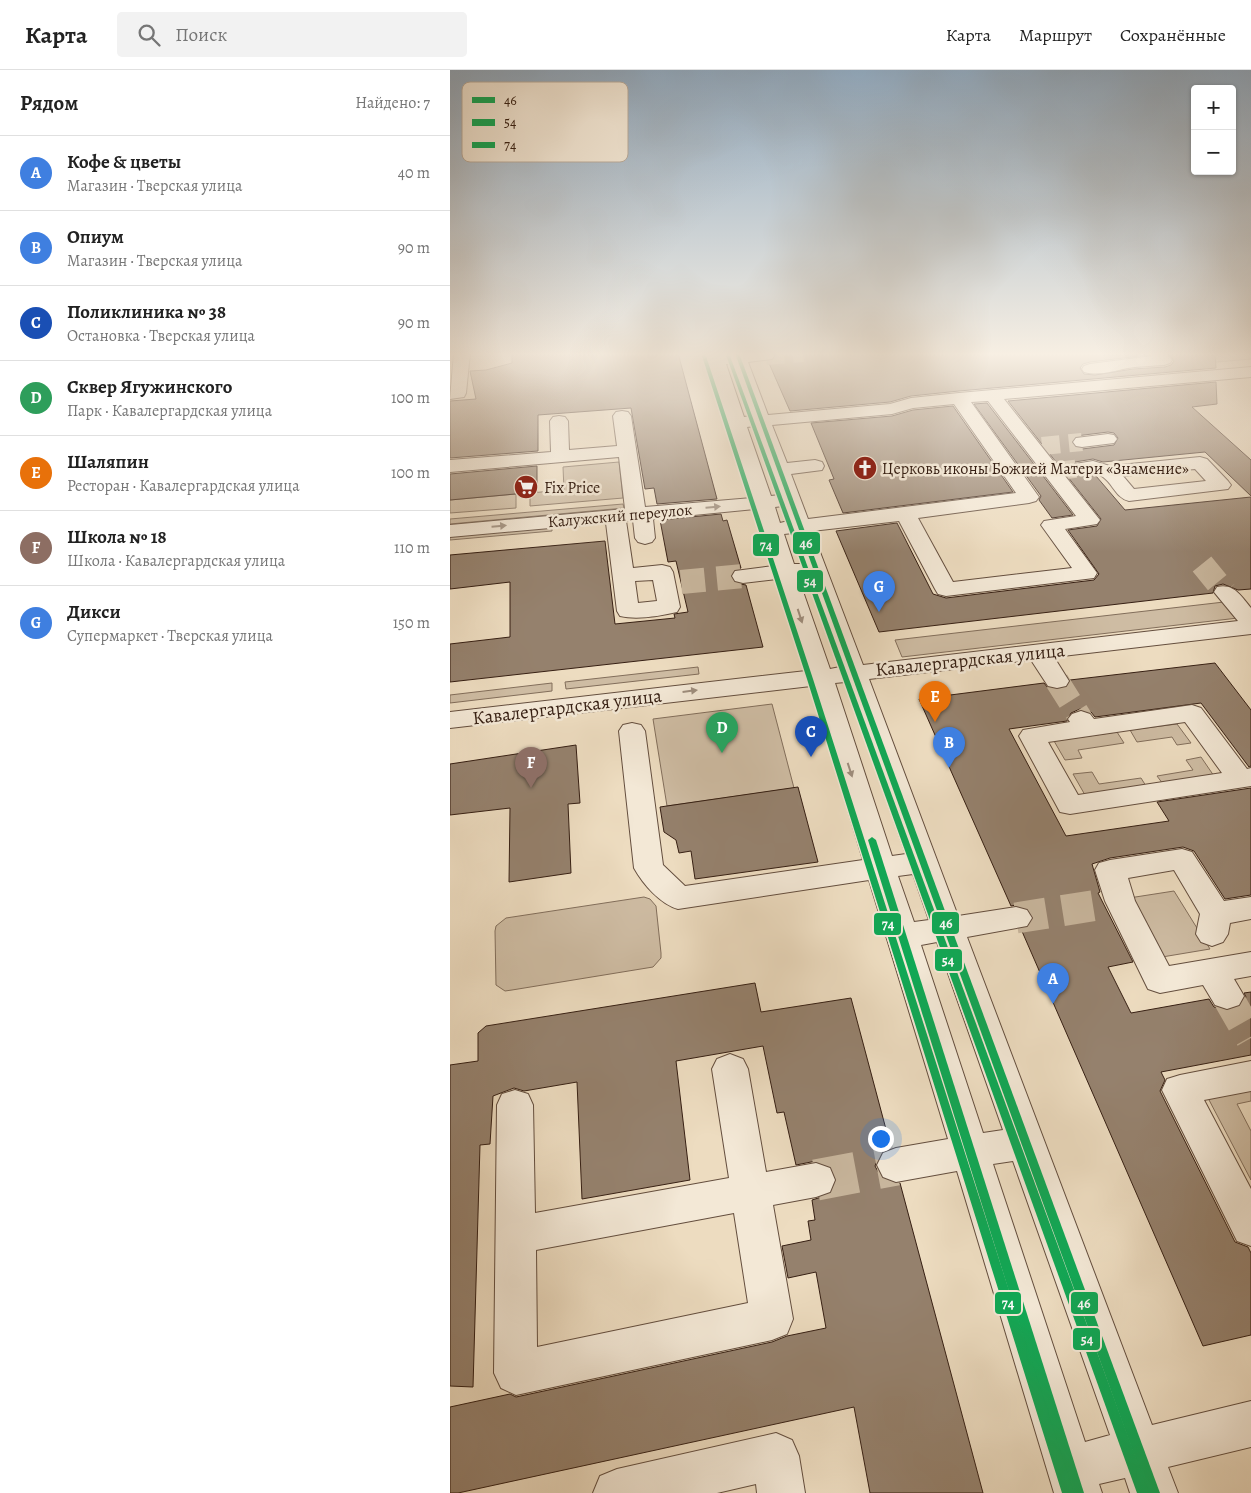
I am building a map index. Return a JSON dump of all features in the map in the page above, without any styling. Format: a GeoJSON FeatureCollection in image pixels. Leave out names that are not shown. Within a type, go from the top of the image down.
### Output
{"type":"FeatureCollection","features":[{"type":"Feature","properties":{"kind":"street"},"geometry":{"type":"LineString","coordinates":[[622,419],[627,451],[631,514],[624,576],[628,611],[669,607],[673,583],[662,572],[624,576]]}},
{"type":"Feature","properties":{"kind":"street"},"geometry":{"type":"LineString","coordinates":[[769,419],[737,422],[782,515],[801,570],[854,672],[1154,1493]]}},
{"type":"Feature","properties":{"kind":"street"},"geometry":{"type":"LineString","coordinates":[[762,420],[798,425],[867,419]]}},
{"type":"Feature","properties":{"kind":"street","name":"Калужский переулок"},"geometry":{"type":"LineString","coordinates":[[450,531],[631,514],[906,514],[1029,497],[974,419]]}},
{"type":"Feature","properties":{"kind":"street"},"geometry":{"type":"LineString","coordinates":[[906,514],[946,589],[1086,573],[1051,525],[1090,520],[1037,446],[1014,419]]}},
{"type":"Feature","properties":{"kind":"street"},"geometry":{"type":"LineString","coordinates":[[762,420],[780,469],[782,515]]}},
{"type":"Feature","properties":{"kind":"street"},"geometry":{"type":"LineString","coordinates":[[559,421],[560,456]]}},
{"type":"Feature","properties":{"kind":"street"},"geometry":{"type":"LineString","coordinates":[[1082,442],[1108,439]]}},
{"type":"Feature","properties":{"kind":"street"},"geometry":{"type":"LineString","coordinates":[[450,466],[627,451]]}},
{"type":"Feature","properties":{"kind":"street"},"geometry":{"type":"LineString","coordinates":[[1082,468],[1093,467],[1109,472],[1200,463],[1221,485],[1129,495],[1109,472]]}},
{"type":"Feature","properties":{"kind":"street"},"geometry":{"type":"LineString","coordinates":[[780,469],[815,466]]}},
{"type":"Feature","properties":{"kind":"street"},"geometry":{"type":"LineString","coordinates":[[631,514],[646,538]]}},
{"type":"Feature","properties":{"kind":"street"},"geometry":{"type":"LineString","coordinates":[[743,576],[801,570]]}},
{"type":"Feature","properties":{"kind":"street"},"geometry":{"type":"LineString","coordinates":[[801,570],[820,676],[1074,1480],[1139,1452],[1251,1424]]}},
{"type":"Feature","properties":{"kind":"street"},"geometry":{"type":"LineString","coordinates":[[1225,592],[1251,622]]}},
{"type":"Feature","properties":{"kind":"street","name":"Кавалергардская улица"},"geometry":{"type":"LineString","coordinates":[[450,720],[1251,627]]}},
{"type":"Feature","properties":{"kind":"street"},"geometry":{"type":"LineString","coordinates":[[1038,651],[1057,681]]}},
{"type":"Feature","properties":{"kind":"street"},"geometry":{"type":"LineString","coordinates":[[1192,713],[1246,778],[1070,805],[1032,736],[1084,724],[1192,713]]}},
{"type":"Feature","properties":{"kind":"street"},"geometry":{"type":"LineString","coordinates":[[632,731],[649,868],[678,898],[923,862]]}},
{"type":"Feature","properties":{"kind":"street"},"geometry":{"type":"LineString","coordinates":[[1251,908],[1214,924],[1182,859],[1110,870],[1112,903],[1160,980],[1220,983],[1251,964]]}},
{"type":"Feature","properties":{"kind":"street"},"geometry":{"type":"LineString","coordinates":[[902,936],[1016,918]]}},
{"type":"Feature","properties":{"kind":"street"},"geometry":{"type":"LineString","coordinates":[[515,1105],[516,1373],[772,1319],[730,1070]]}},
{"type":"Feature","properties":{"kind":"street"},"geometry":{"type":"LineString","coordinates":[[1251,1076],[1180,1090],[1251,1228]]}},
{"type":"Feature","properties":{"kind":"street"},"geometry":{"type":"LineString","coordinates":[[896,1165],[1026,1142]]}},
{"type":"Feature","properties":{"kind":"street"},"geometry":{"type":"LineString","coordinates":[[516,1235],[816,1180]]}},
{"type":"Feature","properties":{"kind":"street"},"geometry":{"type":"LineString","coordinates":[[617,1493],[776,1456],[781,1493]]}},
{"type":"Feature","properties":{"kind":"shaded area"},"geometry":{"type":"Polygon","coordinates":[[[619,462],[623,498],[530,506],[530,493],[564,490],[563,467],[619,462]]]}},
{"type":"Feature","properties":{"kind":"shaded area"},"geometry":{"type":"Polygon","coordinates":[[[516,494],[516,508],[450,513],[450,500],[516,494]]]}},
{"type":"Feature","properties":{"kind":"shaded area"},"geometry":{"type":"Polygon","coordinates":[[[623,504],[624,508],[450,524],[450,519],[623,504]]]}},
{"type":"Feature","properties":{"kind":"shaded area"},"geometry":{"type":"Polygon","coordinates":[[[552,526],[552,531],[450,540],[450,535],[552,526]]]}},
{"type":"Feature","properties":{"kind":"shaded area"},"geometry":{"type":"Polygon","coordinates":[[[1224,602],[1238,618],[902,657],[895,640],[1224,602]]]}},
{"type":"Feature","properties":{"kind":"shaded area"},"geometry":{"type":"Polygon","coordinates":[[[698,667],[699,674],[566,689],[565,682],[698,667]]]}},
{"type":"Feature","properties":{"kind":"shaded area"},"geometry":{"type":"Polygon","coordinates":[[[552,683],[552,691],[450,703],[450,695],[552,683]]]}},
{"type":"Feature","properties":{"kind":"shaded area"},"geometry":{"type":"Polygon","coordinates":[[[772,704],[794,788],[667,806],[653,719],[772,704]]]}},
{"type":"Feature","properties":{"kind":"shaded area"},"geometry":{"type":"Polygon","coordinates":[[[1177,724],[1191,743],[1177,745],[1172,737],[1137,742],[1130,730],[1177,724]]]}},
{"type":"Feature","properties":{"kind":"shaded area"},"geometry":{"type":"Polygon","coordinates":[[[1117,732],[1124,743],[1078,750],[1082,758],[1065,760],[1054,741],[1117,732]]]}},
{"type":"Feature","properties":{"kind":"shaded area"},"geometry":{"type":"Polygon","coordinates":[[[1201,757],[1214,776],[1163,784],[1157,776],[1193,770],[1186,760],[1201,757]]]}},
{"type":"Feature","properties":{"kind":"shaded area"},"geometry":{"type":"Polygon","coordinates":[[[1092,772],[1099,784],[1141,778],[1146,786],[1085,795],[1073,774],[1092,772]]]}},
{"type":"Feature","properties":{"kind":"shaded area"},"geometry":{"type":"Polygon","coordinates":[[[1174,891],[1210,949],[1162,957],[1129,898],[1174,891]]]}},
{"type":"Feature","properties":{"kind":"shaded area"},"geometry":{"type":"Polygon","coordinates":[[[644,897],[650,899],[656,906],[661,958],[653,967],[505,991],[496,985],[495,931],[496,926],[506,918],[644,897]]]}},
{"type":"Feature","properties":{"kind":"shaded area"},"geometry":{"type":"Polygon","coordinates":[[[1251,1090],[1251,1101],[1237,1104],[1251,1131],[1251,1180],[1208,1098],[1251,1090]]]}},
{"type":"Feature","properties":{"kind":"building"},"geometry":{"type":"Polygon","coordinates":[[[450,419],[538,419],[538,451],[450,458],[450,419]]]}},
{"type":"Feature","properties":{"kind":"building"},"geometry":{"type":"Polygon","coordinates":[[[633,419],[696,419],[717,499],[657,504],[654,488],[645,489],[633,419]]]}},
{"type":"Feature","properties":{"kind":"building"},"geometry":{"type":"Polygon","coordinates":[[[853,419],[962,419],[1013,492],[843,513],[829,480],[834,479],[811,423],[853,419]]]}},
{"type":"Feature","properties":{"kind":"building"},"geometry":{"type":"Polygon","coordinates":[[[985,419],[1000,419],[1073,515],[1052,518],[1039,500],[1041,496],[985,419]]]}},
{"type":"Feature","properties":{"kind":"building"},"geometry":{"type":"Polygon","coordinates":[[[1023,419],[1206,419],[1251,460],[1251,496],[1205,452],[1103,462],[1093,459],[1075,462],[1071,469],[1075,474],[1096,476],[1125,510],[1251,497],[1251,589],[1238,590],[1223,584],[1215,586],[1213,593],[879,632],[836,531],[897,523],[933,594],[946,598],[1094,580],[1099,574],[1068,530],[1097,526],[1101,519],[1023,419]],[[1108,432],[1076,436],[1071,442],[1074,447],[1082,449],[1114,445],[1118,438],[1114,433],[1108,432]]]}},
{"type":"Feature","properties":{"kind":"building"},"geometry":{"type":"Polygon","coordinates":[[[537,466],[537,492],[450,500],[450,474],[537,466]]]}},
{"type":"Feature","properties":{"kind":"building"},"geometry":{"type":"Polygon","coordinates":[[[721,514],[723,521],[727,520],[741,568],[733,570],[730,577],[735,583],[746,585],[763,647],[450,682],[450,644],[510,637],[510,582],[450,589],[450,555],[605,541],[615,624],[675,618],[674,614],[688,612],[676,561],[668,562],[660,520],[721,514]]]}},
{"type":"Feature","properties":{"kind":"building"},"geometry":{"type":"Polygon","coordinates":[[[1215,663],[1251,710],[1251,766],[1249,767],[1201,703],[1095,717],[1091,712],[1080,709],[1071,713],[1067,721],[1009,729],[1066,836],[1169,821],[1157,802],[1251,788],[1251,895],[1225,899],[1194,851],[1183,847],[1110,858],[1092,864],[1100,892],[1098,893],[1133,962],[1108,967],[1131,1013],[1209,999],[1214,1007],[1228,1011],[1240,1007],[1246,997],[1244,993],[1251,992],[1251,1055],[1161,1072],[1165,1080],[1160,1091],[1235,1242],[1248,1247],[1251,1253],[1251,1335],[1203,1346],[1021,929],[1029,927],[1034,917],[1027,908],[1016,905],[1011,906],[919,699],[1044,683],[1048,688],[1057,690],[1068,687],[1070,680],[1215,663]]]}},
{"type":"Feature","properties":{"kind":"building"},"geometry":{"type":"Polygon","coordinates":[[[576,745],[580,803],[568,804],[571,873],[509,882],[510,808],[450,815],[450,764],[576,745]]]}},
{"type":"Feature","properties":{"kind":"building"},"geometry":{"type":"Polygon","coordinates":[[[798,787],[818,862],[695,879],[691,851],[679,853],[676,840],[664,832],[660,807],[798,787]]]}},
{"type":"Feature","properties":{"kind":"building"},"geometry":{"type":"Polygon","coordinates":[[[755,983],[761,1012],[851,998],[891,1148],[881,1152],[875,1166],[882,1179],[895,1184],[900,1183],[983,1493],[870,1493],[854,1407],[458,1493],[450,1493],[450,1407],[510,1394],[516,1397],[772,1342],[787,1336],[826,1328],[816,1272],[788,1278],[782,1246],[811,1240],[808,1221],[815,1220],[812,1200],[831,1194],[837,1179],[831,1166],[816,1161],[796,1165],[784,1112],[777,1113],[763,1046],[676,1061],[690,1180],[582,1199],[577,1082],[524,1091],[514,1088],[493,1096],[490,1144],[480,1145],[473,1387],[450,1386],[450,1065],[478,1061],[478,1033],[486,1026],[755,983]]]}},
{"type":"Feature","properties":{"kind":"tunnel"},"geometry":{"type":"LineString","coordinates":[[1042,446],[1082,442]]}},
{"type":"Feature","properties":{"kind":"tunnel"},"geometry":{"type":"LineString","coordinates":[[1058,471],[1082,468]]}},
{"type":"Feature","properties":{"kind":"tunnel"},"geometry":{"type":"LineString","coordinates":[[1202,564],[1225,592]]}},
{"type":"Feature","properties":{"kind":"tunnel"},"geometry":{"type":"LineString","coordinates":[[681,582],[743,576]]}},
{"type":"Feature","properties":{"kind":"tunnel"},"geometry":{"type":"LineString","coordinates":[[1057,681],[1081,719]]}},
{"type":"Feature","properties":{"kind":"tunnel"},"geometry":{"type":"LineString","coordinates":[[1016,918],[1104,904]]}},
{"type":"Feature","properties":{"kind":"tunnel"},"geometry":{"type":"LineString","coordinates":[[1227,996],[1251,1038]]}},
{"type":"Feature","properties":{"kind":"tunnel"},"geometry":{"type":"LineString","coordinates":[[816,1180],[896,1165]]}},
{"type":"Feature","properties":{"kind":"transit line","name":"74"},"geometry":{"type":"LineString","coordinates":[[725,419],[810,679],[1068,1493]]}},
{"type":"Feature","properties":{"kind":"transit line","name":"54"},"geometry":{"type":"LineString","coordinates":[[751,419],[1143,1493]]}},
{"type":"Feature","properties":{"kind":"transit line","name":"46"},"geometry":{"type":"LineString","coordinates":[[761,419],[1154,1493]]}},
{"type":"Feature","properties":{"kind":"transit line","name":"46"},"geometry":{"type":"LineString","coordinates":[[872,840],[1078,1493]]}},
{"type":"Feature","properties":{"kind":"place","name":"Церковь иконы Божией Матери «Знамение»"},"geometry":{"type":"Point","coordinates":[865,468]}},
{"type":"Feature","properties":{"kind":"place","name":"Fix Price"},"geometry":{"type":"Point","coordinates":[526,487]}},
{"type":"Feature","properties":{"kind":"place","name":"Дикси"},"geometry":{"type":"Point","coordinates":[879,612]}},
{"type":"Feature","properties":{"kind":"place","name":"Шаляпин"},"geometry":{"type":"Point","coordinates":[935,722]}},
{"type":"Feature","properties":{"kind":"place","name":"Сквер Ягужинского"},"geometry":{"type":"Point","coordinates":[722,753]}},
{"type":"Feature","properties":{"kind":"place","name":"Поликлиника № 38"},"geometry":{"type":"Point","coordinates":[811,757]}},
{"type":"Feature","properties":{"kind":"place","name":"Опиум"},"geometry":{"type":"Point","coordinates":[949,768]}},
{"type":"Feature","properties":{"kind":"place","name":"Школа № 18"},"geometry":{"type":"Point","coordinates":[531,788]}},
{"type":"Feature","properties":{"kind":"place","name":"Кофе & цветы"},"geometry":{"type":"Point","coordinates":[1053,1004]}}]}
